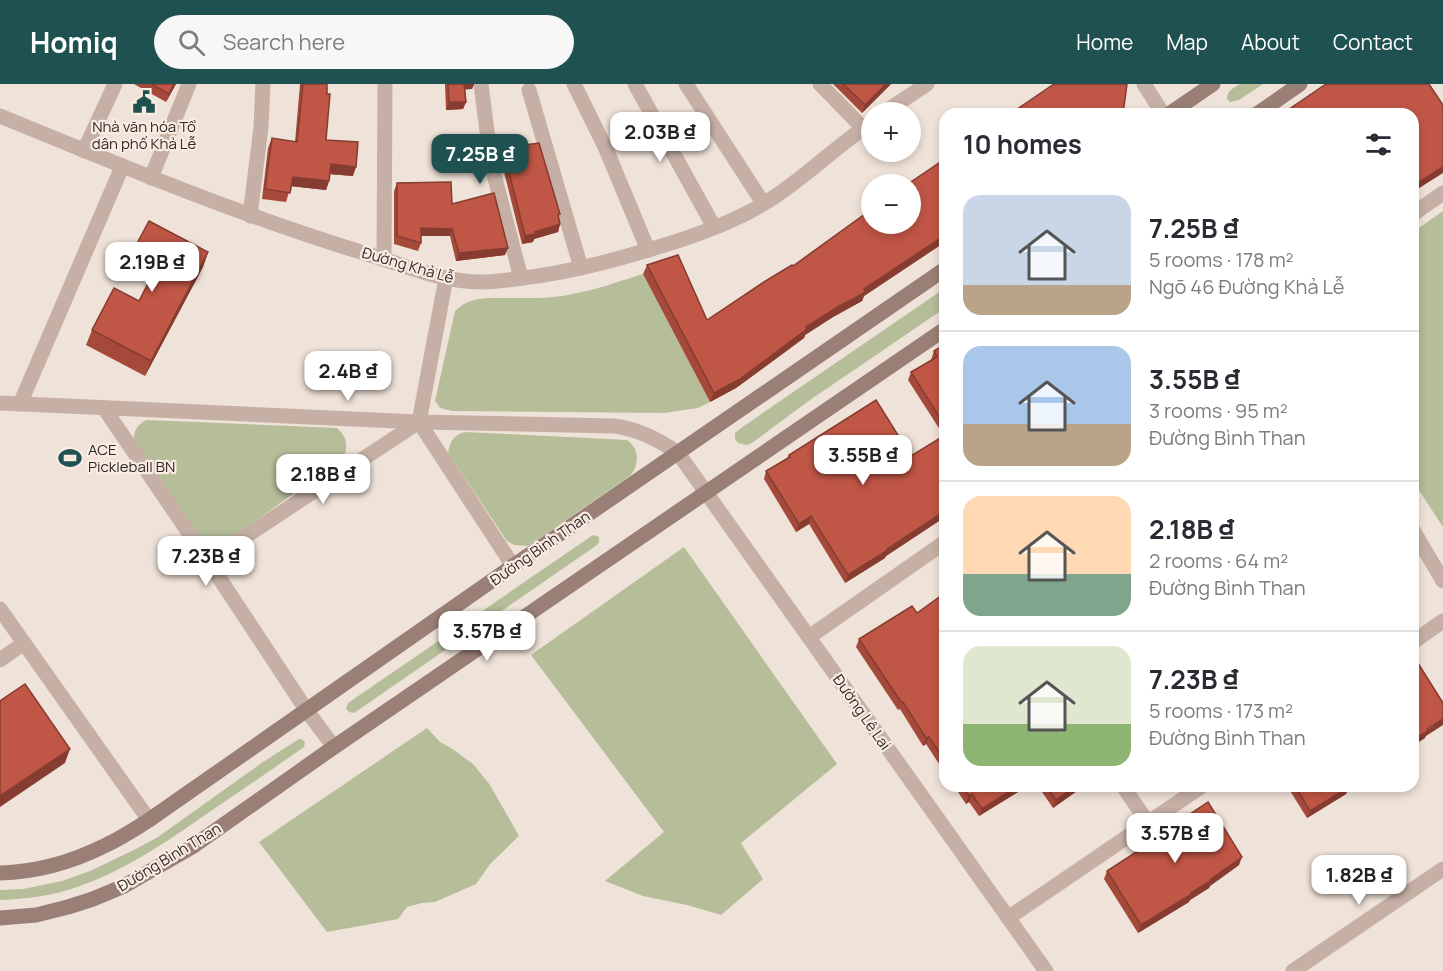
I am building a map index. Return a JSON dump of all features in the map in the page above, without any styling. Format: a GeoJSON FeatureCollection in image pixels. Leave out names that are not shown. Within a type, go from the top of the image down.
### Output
{"type":"FeatureCollection","features":[{"type":"Feature","properties":{"kind":"main road"},"geometry":{"type":"LineString","coordinates":[[1178,108],[1213,84]]}},
{"type":"Feature","properties":{"kind":"main road"},"geometry":{"type":"LineString","coordinates":[[1266,108],[1300,84]]}},
{"type":"Feature","properties":{"kind":"main road","name":"Đường Bình Than"},"geometry":{"type":"LineString","coordinates":[[0,873],[38,869],[68,862],[105,846],[149,820],[939,272]]}},
{"type":"Feature","properties":{"kind":"main road","name":"Đường Bình Than"},"geometry":{"type":"LineString","coordinates":[[0,918],[36,915],[93,899],[124,886],[192,847],[334,747],[939,333]]}},
{"type":"Feature","properties":{"kind":"street"},"geometry":{"type":"LineString","coordinates":[[84,151],[115,84]]}},
{"type":"Feature","properties":{"kind":"street"},"geometry":{"type":"LineString","coordinates":[[151,178],[189,84]]}},
{"type":"Feature","properties":{"kind":"street"},"geometry":{"type":"LineString","coordinates":[[250,216],[261,127],[263,84]]}},
{"type":"Feature","properties":{"kind":"street"},"geometry":{"type":"LineString","coordinates":[[384,259],[385,84]]}},
{"type":"Feature","properties":{"kind":"street"},"geometry":{"type":"LineString","coordinates":[[481,84],[491,163],[521,278]]}},
{"type":"Feature","properties":{"kind":"street"},"geometry":{"type":"LineString","coordinates":[[574,84],[606,149],[648,250]]}},
{"type":"Feature","properties":{"kind":"street"},"geometry":{"type":"LineString","coordinates":[[635,84],[714,227]]}},
{"type":"Feature","properties":{"kind":"street"},"geometry":{"type":"LineString","coordinates":[[686,84],[763,203]]}},
{"type":"Feature","properties":{"kind":"street"},"geometry":{"type":"LineString","coordinates":[[820,84],[861,120]]}},
{"type":"Feature","properties":{"kind":"street"},"geometry":{"type":"LineString","coordinates":[[900,102],[927,84]]}},
{"type":"Feature","properties":{"kind":"street"},"geometry":{"type":"LineString","coordinates":[[1144,84],[1159,108]]}},
{"type":"Feature","properties":{"kind":"street"},"geometry":{"type":"LineString","coordinates":[[529,90],[581,268]]}},
{"type":"Feature","properties":{"kind":"street","name":"Đường Khả Lễ"},"geometry":{"type":"LineString","coordinates":[[0,116],[122,167],[250,216],[446,278],[482,282],[581,268],[695,235],[742,216],[763,203],[861,130]]}},
{"type":"Feature","properties":{"kind":"street"},"geometry":{"type":"LineString","coordinates":[[20,404],[122,167]]}},
{"type":"Feature","properties":{"kind":"street"},"geometry":{"type":"LineString","coordinates":[[1419,210],[1443,193]]}},
{"type":"Feature","properties":{"kind":"street"},"geometry":{"type":"LineString","coordinates":[[446,278],[419,422],[513,566]]}},
{"type":"Feature","properties":{"kind":"street"},"geometry":{"type":"LineString","coordinates":[[0,403],[419,422],[614,426],[638,431],[678,453]]}},
{"type":"Feature","properties":{"kind":"street"},"geometry":{"type":"LineString","coordinates":[[104,408],[307,711],[334,747]]}},
{"type":"Feature","properties":{"kind":"street"},"geometry":{"type":"LineString","coordinates":[[208,561],[419,422]]}},
{"type":"Feature","properties":{"kind":"street","name":"Đường Lê Lai"},"geometry":{"type":"LineString","coordinates":[[678,453],[1046,971]]}},
{"type":"Feature","properties":{"kind":"street"},"geometry":{"type":"LineString","coordinates":[[1419,540],[1443,581]]}},
{"type":"Feature","properties":{"kind":"street"},"geometry":{"type":"LineString","coordinates":[[809,637],[939,546]]}},
{"type":"Feature","properties":{"kind":"street"},"geometry":{"type":"LineString","coordinates":[[0,609],[149,820]]}},
{"type":"Feature","properties":{"kind":"street"},"geometry":{"type":"LineString","coordinates":[[1419,638],[1443,621]]}},
{"type":"Feature","properties":{"kind":"street"},"geometry":{"type":"LineString","coordinates":[[0,660],[24,643]]}},
{"type":"Feature","properties":{"kind":"street"},"geometry":{"type":"LineString","coordinates":[[1127,792],[1148,823]]}},
{"type":"Feature","properties":{"kind":"street"},"geometry":{"type":"LineString","coordinates":[[1008,918],[1193,792]]}},
{"type":"Feature","properties":{"kind":"street"},"geometry":{"type":"LineString","coordinates":[[1293,971],[1443,869]]}},
{"type":"Feature","properties":{"kind":"green space"},"geometry":{"type":"Polygon","coordinates":[[[1240,84],[1263,84],[1239,100],[1230,102],[1227,99],[1228,94],[1240,84]]]}},
{"type":"Feature","properties":{"kind":"green space"},"geometry":{"type":"Polygon","coordinates":[[[1443,211],[1443,527],[1419,490],[1419,228],[1443,211]]]}},
{"type":"Feature","properties":{"kind":"green space"},"geometry":{"type":"Polygon","coordinates":[[[643,274],[710,402],[698,408],[664,413],[452,411],[440,408],[435,401],[455,311],[461,306],[473,300],[486,298],[564,296],[643,274]]]}},
{"type":"Feature","properties":{"kind":"green space"},"geometry":{"type":"Polygon","coordinates":[[[939,292],[939,312],[810,400],[752,443],[746,445],[738,443],[735,439],[735,433],[939,292]]]}},
{"type":"Feature","properties":{"kind":"green space"},"geometry":{"type":"Polygon","coordinates":[[[146,420],[337,428],[345,438],[346,449],[344,457],[222,545],[212,548],[206,547],[134,442],[136,429],[146,420]]]}},
{"type":"Feature","properties":{"kind":"green space"},"geometry":{"type":"Polygon","coordinates":[[[465,432],[627,440],[634,448],[637,457],[630,476],[528,546],[514,545],[507,541],[448,453],[453,439],[465,432]]]}},
{"type":"Feature","properties":{"kind":"green space"},"geometry":{"type":"Polygon","coordinates":[[[593,535],[599,537],[597,545],[354,713],[346,709],[348,703],[593,535]]]}},
{"type":"Feature","properties":{"kind":"green space"},"geometry":{"type":"Polygon","coordinates":[[[684,547],[837,764],[741,843],[763,879],[721,915],[643,896],[605,881],[664,832],[531,655],[684,547]]]}},
{"type":"Feature","properties":{"kind":"green space"},"geometry":{"type":"Polygon","coordinates":[[[427,728],[440,742],[473,764],[490,785],[519,836],[490,864],[476,884],[435,902],[407,907],[398,919],[327,932],[259,842],[427,728]]]}},
{"type":"Feature","properties":{"kind":"green space"},"geometry":{"type":"Polygon","coordinates":[[[299,739],[305,742],[304,747],[175,836],[128,865],[58,893],[0,900],[0,890],[23,889],[62,881],[90,871],[136,849],[158,837],[299,739]]]}},
{"type":"Feature","properties":{"kind":"building"},"geometry":{"type":"Polygon","coordinates":[[[151,84],[174,84],[169,94],[151,84]]]}},
{"type":"Feature","properties":{"kind":"building"},"geometry":{"type":"Polygon","coordinates":[[[303,84],[327,84],[327,94],[330,94],[326,140],[358,142],[356,167],[331,164],[329,181],[293,177],[290,193],[265,189],[272,138],[297,142],[303,84]]]}},
{"type":"Feature","properties":{"kind":"building"},"geometry":{"type":"Polygon","coordinates":[[[448,84],[464,84],[466,102],[449,102],[448,84]]]}},
{"type":"Feature","properties":{"kind":"building"},"geometry":{"type":"Polygon","coordinates":[[[843,84],[886,84],[868,102],[862,102],[843,84]]]}},
{"type":"Feature","properties":{"kind":"building"},"geometry":{"type":"Polygon","coordinates":[[[1054,84],[1127,84],[1124,108],[1019,108],[1054,84]]]}},
{"type":"Feature","properties":{"kind":"building"},"geometry":{"type":"Polygon","coordinates":[[[1326,84],[1429,84],[1443,105],[1443,167],[1419,182],[1419,108],[1291,108],[1326,84]]]}},
{"type":"Feature","properties":{"kind":"building"},"geometry":{"type":"Polygon","coordinates":[[[539,143],[560,214],[558,215],[560,224],[525,236],[503,148],[539,143]]]}},
{"type":"Feature","properties":{"kind":"building"},"geometry":{"type":"Polygon","coordinates":[[[939,163],[939,239],[864,289],[866,292],[806,327],[807,329],[740,379],[714,393],[647,265],[678,255],[707,320],[764,282],[793,266],[861,217],[861,234],[921,234],[921,175],[939,163]]]}},
{"type":"Feature","properties":{"kind":"building"},"geometry":{"type":"Polygon","coordinates":[[[451,182],[452,204],[494,193],[508,248],[459,253],[452,229],[421,228],[421,243],[397,236],[397,183],[451,182]]]}},
{"type":"Feature","properties":{"kind":"building"},"geometry":{"type":"Polygon","coordinates":[[[149,221],[208,252],[151,361],[92,330],[114,288],[139,301],[158,264],[133,251],[149,221]]]}},
{"type":"Feature","properties":{"kind":"building"},"geometry":{"type":"Polygon","coordinates":[[[939,348],[939,416],[911,372],[937,357],[934,351],[939,348]]]}},
{"type":"Feature","properties":{"kind":"building"},"geometry":{"type":"Polygon","coordinates":[[[876,400],[911,456],[939,439],[939,515],[848,575],[811,516],[799,524],[766,471],[790,457],[789,455],[876,400]]]}},
{"type":"Feature","properties":{"kind":"building"},"geometry":{"type":"Polygon","coordinates":[[[939,597],[939,752],[929,737],[926,738],[859,639],[912,606],[917,613],[939,597]]]}},
{"type":"Feature","properties":{"kind":"building"},"geometry":{"type":"Polygon","coordinates":[[[1419,665],[1443,703],[1443,719],[1427,729],[1428,731],[1419,736],[1419,665]]]}},
{"type":"Feature","properties":{"kind":"building"},"geometry":{"type":"Polygon","coordinates":[[[25,684],[70,749],[0,796],[0,701],[25,684]]]}},
{"type":"Feature","properties":{"kind":"building"},"geometry":{"type":"Polygon","coordinates":[[[966,792],[1009,792],[982,809],[972,794],[969,796],[966,792]]]}},
{"type":"Feature","properties":{"kind":"building"},"geometry":{"type":"Polygon","coordinates":[[[1050,792],[1067,792],[1056,800],[1050,792]]]}},
{"type":"Feature","properties":{"kind":"building"},"geometry":{"type":"Polygon","coordinates":[[[1299,792],[1341,792],[1310,811],[1299,792]]]}},
{"type":"Feature","properties":{"kind":"building"},"geometry":{"type":"Polygon","coordinates":[[[1208,802],[1242,857],[1192,894],[1141,925],[1107,871],[1208,802]]]}},
{"type":"Feature","properties":{"kind":"place","name":"Nhà văn hóa Tổ dân phố Khả Lễ"},"geometry":{"type":"Point","coordinates":[144,102]}},
{"type":"Feature","properties":{"kind":"place","name":"ACE Pickleball BN"},"geometry":{"type":"Point","coordinates":[70,458]}}]}
